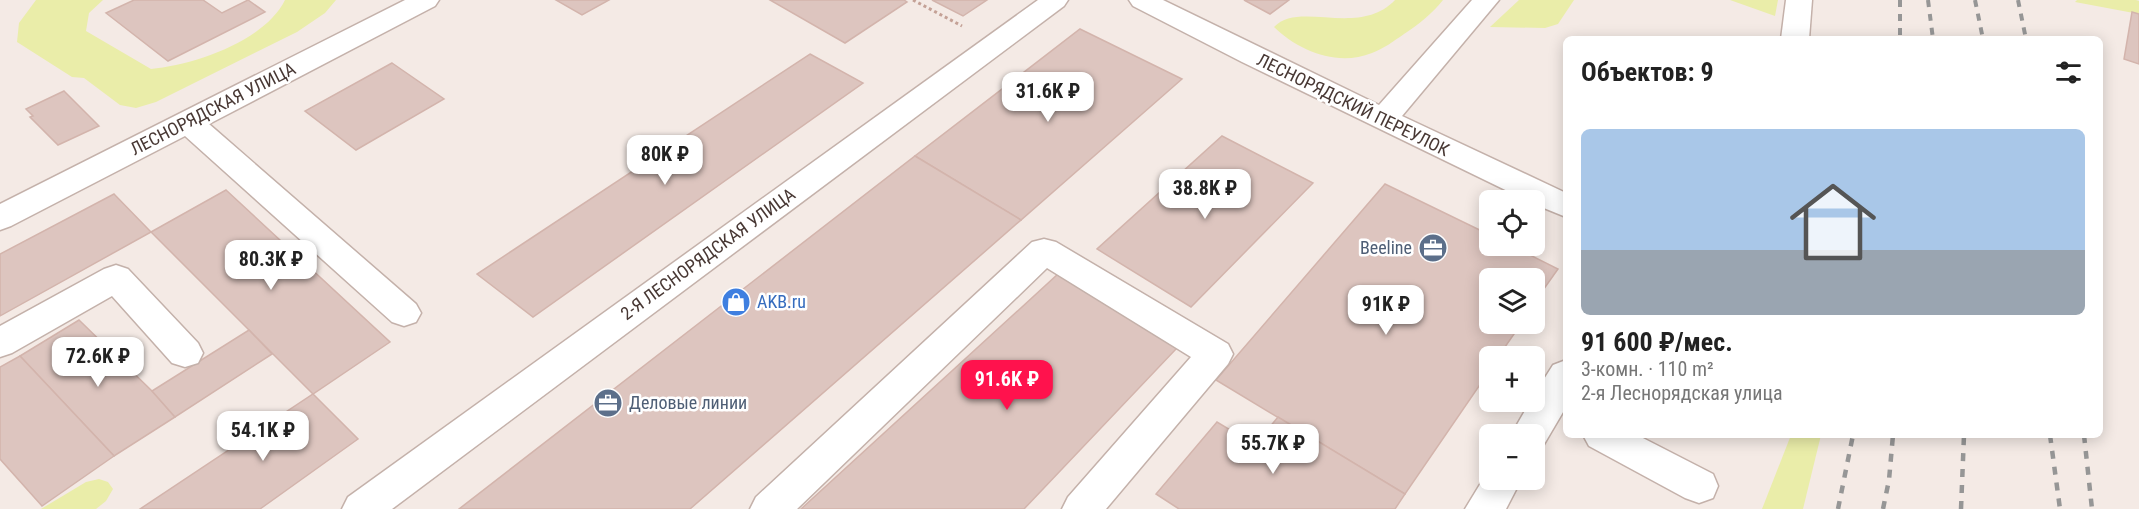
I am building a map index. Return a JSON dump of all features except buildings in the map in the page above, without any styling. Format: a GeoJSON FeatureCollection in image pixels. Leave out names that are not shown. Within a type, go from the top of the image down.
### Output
{"type":"FeatureCollection","features":[{"type":"Feature","properties":{"kind":"street","name":"ЛЕСНОРЯДСКАЯ УЛИЦА"},"geometry":{"type":"LineString","coordinates":[[0,218],[426,0]]}},
{"type":"Feature","properties":{"kind":"street","name":"2-Я ЛЕСНОРЯДСКАЯ УЛИЦА"},"geometry":{"type":"LineString","coordinates":[[362,509],[1055,0]]}},
{"type":"Feature","properties":{"kind":"street","name":"ЛЕСНОРЯДСКИЙ ПЕРЕУЛОК"},"geometry":{"type":"LineString","coordinates":[[1142,0],[1563,205]]}},
{"type":"Feature","properties":{"kind":"street"},"geometry":{"type":"LineString","coordinates":[[1383,119],[1486,0]]}},
{"type":"Feature","properties":{"kind":"street"},"geometry":{"type":"LineString","coordinates":[[1795,36],[1799,0]]}},
{"type":"Feature","properties":{"kind":"street"},"geometry":{"type":"LineString","coordinates":[[188,122],[404,313]]}},
{"type":"Feature","properties":{"kind":"street"},"geometry":{"type":"LineString","coordinates":[[770,509],[1044,251],[1215,354],[1082,509]]}},
{"type":"Feature","properties":{"kind":"street"},"geometry":{"type":"LineString","coordinates":[[0,343],[116,278],[185,353]]}},
{"type":"Feature","properties":{"kind":"street"},"geometry":{"type":"LineString","coordinates":[[1548,419],[1563,382]]}},
{"type":"Feature","properties":{"kind":"street"},"geometry":{"type":"LineString","coordinates":[[1608,438],[1699,486]]}},
{"type":"Feature","properties":{"kind":"street"},"geometry":{"type":"LineString","coordinates":[[1485,509],[1496,490]]}},
{"type":"Feature","properties":{"kind":"path"},"geometry":{"type":"LineString","coordinates":[[913,0],[962,26]]}},
{"type":"Feature","properties":{"kind":"green space"},"geometry":{"type":"Polygon","coordinates":[[[36,0],[103,0],[89,13],[86,31],[151,69],[168,67],[207,56],[245,39],[262,28],[285,0],[336,0],[325,13],[297,32],[156,102],[136,108],[120,105],[84,78],[72,77],[17,42],[19,23],[36,0]]]}},
{"type":"Feature","properties":{"kind":"green space"},"geometry":{"type":"Polygon","coordinates":[[[1395,0],[1443,0],[1415,27],[1376,51],[1359,57],[1345,58],[1319,54],[1295,43],[1274,27],[1285,20],[1298,17],[1364,16],[1380,11],[1395,0]]]}},
{"type":"Feature","properties":{"kind":"green space"},"geometry":{"type":"Polygon","coordinates":[[[1519,0],[1574,0],[1558,24],[1545,28],[1490,27],[1519,0]]]}},
{"type":"Feature","properties":{"kind":"green space"},"geometry":{"type":"Polygon","coordinates":[[[1730,0],[1778,0],[1775,16],[1730,0]]]}},
{"type":"Feature","properties":{"kind":"green space"},"geometry":{"type":"Polygon","coordinates":[[[2077,0],[2136,0],[2139,1],[2139,14],[2075,2],[2077,0]]]}},
{"type":"Feature","properties":{"kind":"green space"},"geometry":{"type":"Polygon","coordinates":[[[1790,438],[1820,438],[1803,509],[1762,509],[1790,438]]]}},
{"type":"Feature","properties":{"kind":"green space"},"geometry":{"type":"Polygon","coordinates":[[[99,479],[108,482],[113,489],[106,501],[96,509],[41,509],[86,482],[99,479]]]}},
{"type":"Feature","properties":{"kind":"railway"},"geometry":{"type":"LineString","coordinates":[[1900,0],[1900,36]]}},
{"type":"Feature","properties":{"kind":"railway"},"geometry":{"type":"LineString","coordinates":[[1928,0],[1933,36]]}},
{"type":"Feature","properties":{"kind":"railway"},"geometry":{"type":"LineString","coordinates":[[1975,0],[1982,36]]}},
{"type":"Feature","properties":{"kind":"railway"},"geometry":{"type":"LineString","coordinates":[[2018,0],[2025,36]]}},
{"type":"Feature","properties":{"kind":"railway"},"geometry":{"type":"LineString","coordinates":[[1838,509],[1852,438]]}},
{"type":"Feature","properties":{"kind":"railway"},"geometry":{"type":"LineString","coordinates":[[1883,509],[1889,480],[1893,438]]}},
{"type":"Feature","properties":{"kind":"railway"},"geometry":{"type":"LineString","coordinates":[[1961,509],[1964,438]]}},
{"type":"Feature","properties":{"kind":"railway"},"geometry":{"type":"LineString","coordinates":[[2050,438],[2060,509]]}},
{"type":"Feature","properties":{"kind":"railway"},"geometry":{"type":"LineString","coordinates":[[2084,438],[2092,509]]}},
{"type":"Feature","properties":{"kind":"place","name":"Beeline"},"geometry":{"type":"Point","coordinates":[1433,248]}},
{"type":"Feature","properties":{"kind":"place","name":"AKB.ru"},"geometry":{"type":"Point","coordinates":[736,302]}},
{"type":"Feature","properties":{"kind":"place","name":"Деловые линии"},"geometry":{"type":"Point","coordinates":[608,403]}}]}
